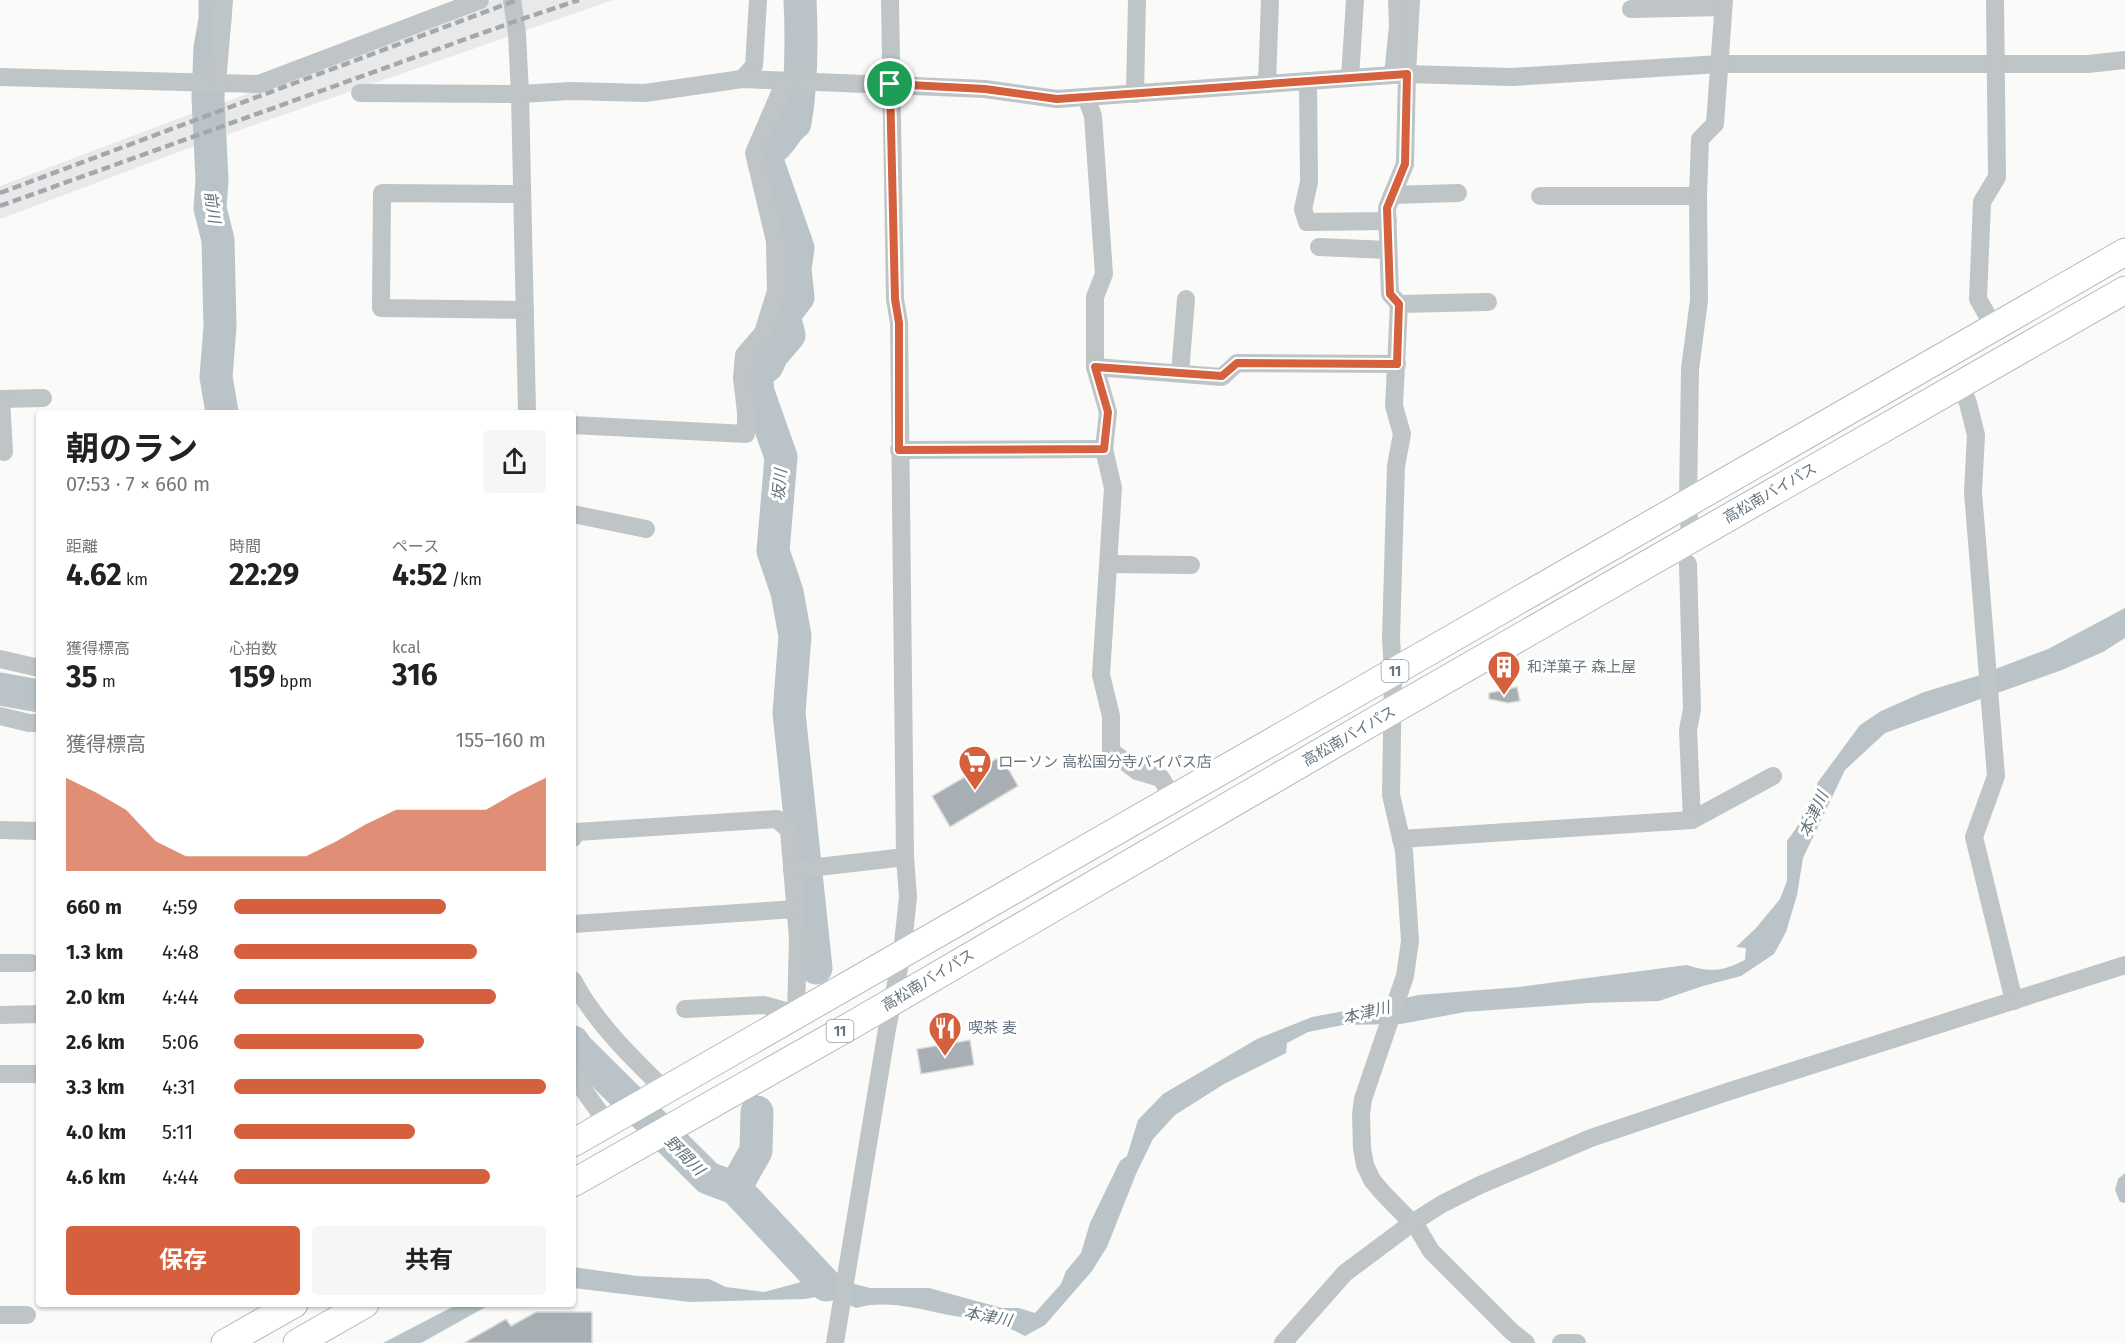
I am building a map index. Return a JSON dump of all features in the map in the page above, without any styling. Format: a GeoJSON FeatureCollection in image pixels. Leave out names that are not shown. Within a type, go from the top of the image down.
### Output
{"type":"FeatureCollection","features":[{"type":"Feature","properties":{"kind":"highway","name":"11"},"geometry":{"type":"LineString","coordinates":[[576,1141],[2125,252]]}},
{"type":"Feature","properties":{"kind":"highway","name":"高松南バイパス"},"geometry":{"type":"LineString","coordinates":[[576,1181],[893,1001],[1393,710],[1689,552],[1960,384],[2125,290]]}},
{"type":"Feature","properties":{"kind":"highway"},"geometry":{"type":"LineString","coordinates":[[225,1343],[289,1307]]}},
{"type":"Feature","properties":{"kind":"highway"},"geometry":{"type":"LineString","coordinates":[[297,1343],[360,1307]]}},
{"type":"Feature","properties":{"kind":"street"},"geometry":{"type":"LineString","coordinates":[[217,83],[224,0]]}},
{"type":"Feature","properties":{"kind":"street"},"geometry":{"type":"LineString","coordinates":[[0,78],[259,84],[480,0]]}},
{"type":"Feature","properties":{"kind":"street"},"geometry":{"type":"LineString","coordinates":[[512,0],[517,33],[520,94],[527,410]]}},
{"type":"Feature","properties":{"kind":"street"},"geometry":{"type":"LineString","coordinates":[[742,79],[754,66],[758,0]]}},
{"type":"Feature","properties":{"kind":"street"},"geometry":{"type":"LineString","coordinates":[[835,1343],[902,953],[908,897],[905,857],[899,323],[895,299],[890,0]]}},
{"type":"Feature","properties":{"kind":"street"},"geometry":{"type":"LineString","coordinates":[[1135,94],[1137,0]]}},
{"type":"Feature","properties":{"kind":"street"},"geometry":{"type":"LineString","coordinates":[[1267,84],[1270,0]]}},
{"type":"Feature","properties":{"kind":"street"},"geometry":{"type":"LineString","coordinates":[[1350,78],[1355,0]]}},
{"type":"Feature","properties":{"kind":"street"},"geometry":{"type":"LineString","coordinates":[[1397,0],[1405,164],[1387,208],[1390,294],[1399,304],[1394,406],[1402,434],[1396,465],[1391,638],[1393,672],[1391,795],[1404,851],[1410,941],[1405,976],[1367,1085],[1361,1114],[1365,1165],[1372,1180],[1412,1223],[1431,1251],[1512,1332],[1526,1343]]}},
{"type":"Feature","properties":{"kind":"street"},"geometry":{"type":"LineString","coordinates":[[1400,74],[1412,0]]}},
{"type":"Feature","properties":{"kind":"street"},"geometry":{"type":"LineString","coordinates":[[1994,327],[1978,299],[1982,202],[1997,177],[1995,0]]}},
{"type":"Feature","properties":{"kind":"street"},"geometry":{"type":"LineString","coordinates":[[1631,9],[1723,4],[1714,124],[1700,139],[1699,300],[1690,369],[1688,502],[1692,709],[1688,730],[1692,820]]}},
{"type":"Feature","properties":{"kind":"street"},"geometry":{"type":"LineString","coordinates":[[360,93],[520,94],[571,91],[645,93],[742,79],[985,89],[1057,99],[1400,74],[1512,77],[1720,64],[2088,64],[2125,60]]}},
{"type":"Feature","properties":{"kind":"street"},"geometry":{"type":"LineString","coordinates":[[576,425],[746,434],[742,378],[744,355],[763,333],[776,291],[775,241],[754,153],[795,81]]}},
{"type":"Feature","properties":{"kind":"street"},"geometry":{"type":"LineString","coordinates":[[1308,81],[1309,182],[1303,209],[1308,222],[1388,221]]}},
{"type":"Feature","properties":{"kind":"street"},"geometry":{"type":"LineString","coordinates":[[1086,98],[1093,116],[1104,274],[1095,297],[1095,367],[1108,412],[1104,449],[1113,488],[1110,564],[1101,675],[1111,716],[1111,751],[1137,771],[1161,778],[1173,798]]}},
{"type":"Feature","properties":{"kind":"street"},"geometry":{"type":"LineString","coordinates":[[522,194],[382,193],[381,308],[525,310]]}},
{"type":"Feature","properties":{"kind":"street"},"geometry":{"type":"LineString","coordinates":[[1392,195],[1458,193]]}},
{"type":"Feature","properties":{"kind":"street"},"geometry":{"type":"LineString","coordinates":[[1540,196],[1698,196]]}},
{"type":"Feature","properties":{"kind":"street"},"geometry":{"type":"LineString","coordinates":[[1319,247],[1388,250]]}},
{"type":"Feature","properties":{"kind":"street"},"geometry":{"type":"LineString","coordinates":[[1180,373],[1186,299]]}},
{"type":"Feature","properties":{"kind":"street"},"geometry":{"type":"LineString","coordinates":[[1399,304],[1488,302]]}},
{"type":"Feature","properties":{"kind":"street"},"geometry":{"type":"LineString","coordinates":[[1095,367],[1222,376],[1237,363],[1397,364]]}},
{"type":"Feature","properties":{"kind":"street"},"geometry":{"type":"LineString","coordinates":[[1960,384],[1968,403],[1976,435],[1973,492],[1996,776],[1974,837],[2014,1001]]}},
{"type":"Feature","properties":{"kind":"street"},"geometry":{"type":"LineString","coordinates":[[4,452],[0,399],[43,398]]}},
{"type":"Feature","properties":{"kind":"street"},"geometry":{"type":"LineString","coordinates":[[899,450],[1104,449]]}},
{"type":"Feature","properties":{"kind":"street"},"geometry":{"type":"LineString","coordinates":[[576,515],[646,529]]}},
{"type":"Feature","properties":{"kind":"street"},"geometry":{"type":"LineString","coordinates":[[1110,564],[1191,565]]}},
{"type":"Feature","properties":{"kind":"street"},"geometry":{"type":"LineString","coordinates":[[0,659],[36,667]]}},
{"type":"Feature","properties":{"kind":"street"},"geometry":{"type":"LineString","coordinates":[[0,716],[36,723]]}},
{"type":"Feature","properties":{"kind":"street"},"geometry":{"type":"LineString","coordinates":[[1401,839],[1692,820],[1773,776]]}},
{"type":"Feature","properties":{"kind":"street"},"geometry":{"type":"LineString","coordinates":[[576,834],[777,819],[789,830],[803,868],[796,909],[798,939],[796,1014],[764,1005],[685,1009]]}},
{"type":"Feature","properties":{"kind":"street"},"geometry":{"type":"LineString","coordinates":[[0,830],[36,831]]}},
{"type":"Feature","properties":{"kind":"street"},"geometry":{"type":"LineString","coordinates":[[803,868],[905,857]]}},
{"type":"Feature","properties":{"kind":"street"},"geometry":{"type":"LineString","coordinates":[[576,924],[796,909]]}},
{"type":"Feature","properties":{"kind":"street"},"geometry":{"type":"LineString","coordinates":[[0,963],[31,963]]}},
{"type":"Feature","properties":{"kind":"street"},"geometry":{"type":"LineString","coordinates":[[1283,1343],[1345,1273],[1412,1223],[1442,1204],[1480,1185],[1592,1138],[1727,1092],[2125,965]]}},
{"type":"Feature","properties":{"kind":"street"},"geometry":{"type":"LineString","coordinates":[[576,986],[580,995],[630,1056],[665,1090]]}},
{"type":"Feature","properties":{"kind":"street"},"geometry":{"type":"LineString","coordinates":[[0,1015],[36,1014]]}},
{"type":"Feature","properties":{"kind":"street"},"geometry":{"type":"LineString","coordinates":[[0,1074],[36,1074]]}},
{"type":"Feature","properties":{"kind":"street"},"geometry":{"type":"LineString","coordinates":[[576,1078],[612,1120]]}},
{"type":"Feature","properties":{"kind":"street"},"geometry":{"type":"LineString","coordinates":[[0,1315],[27,1315]]}},
{"type":"Feature","properties":{"kind":"street"},"geometry":{"type":"LineString","coordinates":[[1561,1343],[1576,1343]]}},
{"type":"Feature","properties":{"kind":"shaded area"},"geometry":{"type":"Polygon","coordinates":[[[493,0],[613,0],[217,138],[215,106],[493,0]]]}},
{"type":"Feature","properties":{"kind":"shaded area"},"geometry":{"type":"Polygon","coordinates":[[[204,109],[205,142],[0,219],[0,186],[204,109]]]}},
{"type":"Feature","properties":{"kind":"water","name":"本津川"},"geometry":{"type":"Polygon","coordinates":[[[2125,608],[2125,638],[2103,652],[2062,670],[1885,733],[1845,770],[1803,858],[1797,895],[1786,932],[1774,954],[1741,976],[1659,1001],[1588,1003],[1465,1012],[1401,1024],[1343,1025],[1308,1032],[1287,1043],[1286,1053],[1224,1084],[1175,1115],[1153,1139],[1136,1174],[1107,1247],[1092,1271],[1045,1325],[1025,1336],[994,1324],[908,1307],[887,1304],[856,1308],[827,1295],[805,1299],[690,1302],[576,1288],[576,1267],[637,1276],[709,1279],[726,1287],[764,1292],[809,1280],[817,1270],[836,1279],[870,1288],[929,1288],[1002,1308],[1019,1308],[1035,1313],[1061,1284],[1066,1271],[1081,1253],[1090,1223],[1120,1161],[1127,1156],[1138,1120],[1163,1094],[1257,1039],[1312,1017],[1418,995],[1519,987],[1687,965],[1717,970],[1745,960],[1746,948],[1736,947],[1756,928],[1780,899],[1787,881],[1787,841],[1797,827],[1818,782],[1860,725],[1881,711],[1924,692],[1977,676],[2048,649],[2125,608]]]}},
{"type":"Feature","properties":{"kind":"water"},"geometry":{"type":"Polygon","coordinates":[[[2125,1173],[2125,1203],[2120,1202],[2115,1190],[2118,1179],[2125,1173]]]}},
{"type":"Feature","properties":{"kind":"water"},"geometry":{"type":"Polygon","coordinates":[[[452,1307],[486,1307],[421,1343],[383,1343],[452,1307]]]}},
{"type":"Feature","properties":{"kind":"building","name":"和洋菓子 森上屋"},"geometry":{"type":"Polygon","coordinates":[[[1517,687],[1520,701],[1508,703],[1489,699],[1489,693],[1517,687]]]}},
{"type":"Feature","properties":{"kind":"building","name":"ローソン 高松国分寺バイパス店"},"geometry":{"type":"Polygon","coordinates":[[[1001,756],[1018,786],[950,827],[932,796],[1001,756]]]}},
{"type":"Feature","properties":{"kind":"building","name":"喫茶 麦"},"geometry":{"type":"Polygon","coordinates":[[[970,1040],[974,1065],[921,1074],[917,1049],[970,1040]]]}},
{"type":"Feature","properties":{"kind":"building"},"geometry":{"type":"Polygon","coordinates":[[[536,1312],[592,1312],[592,1343],[464,1343],[506,1319],[511,1326],[536,1312]]]}},
{"type":"Feature","properties":{"kind":"waterway","name":"前川"},"geometry":{"type":"LineString","coordinates":[[215,0],[208,98],[212,180],[210,208],[218,240],[220,326],[216,377],[222,410]]}},
{"type":"Feature","properties":{"kind":"waterway","name":"坂川"},"geometry":{"type":"LineString","coordinates":[[800,0],[801,62],[795,123],[770,150],[767,160],[798,248],[795,269],[798,297],[784,315],[789,335],[772,355],[767,366],[756,372],[758,392],[781,457],[773,551],[787,592],[795,636],[789,713],[816,968]]}},
{"type":"Feature","properties":{"kind":"waterway","name":"野間川"},"geometry":{"type":"LineString","coordinates":[[0,689],[36,695]]}},
{"type":"Feature","properties":{"kind":"waterway","name":"野間川"},"geometry":{"type":"LineString","coordinates":[[576,1046],[708,1178],[735,1188],[826,1285]]}},
{"type":"Feature","properties":{"kind":"waterway","name":"坂川"},"geometry":{"type":"LineString","coordinates":[[735,1188],[756,1151],[757,1112]]}},
{"type":"Feature","properties":{"kind":"railway"},"geometry":{"type":"LineString","coordinates":[[0,193],[517,0]]}},
{"type":"Feature","properties":{"kind":"railway"},"geometry":{"type":"LineString","coordinates":[[0,206],[579,0]]}},
{"type":"Feature","properties":{"kind":"place","name":"和洋菓子 森上屋"},"geometry":{"type":"Point","coordinates":[1504,696]}},
{"type":"Feature","properties":{"kind":"place","name":"ローソン 高松国分寺バイパス店"},"geometry":{"type":"Point","coordinates":[975,791]}},
{"type":"Feature","properties":{"kind":"place","name":"喫茶 麦"},"geometry":{"type":"Point","coordinates":[945,1057]}},
{"type":"Feature","properties":{"kind":"route"},"geometry":{"type":"LineString","coordinates":[[1407,74],[1405,164],[1387,208],[1390,294],[1399,304],[1397,364],[1237,363],[1222,376],[1095,367],[1108,412],[1104,449],[899,450],[899,323],[895,299],[890,84],[985,89],[1057,99],[1407,74]]}}]}
